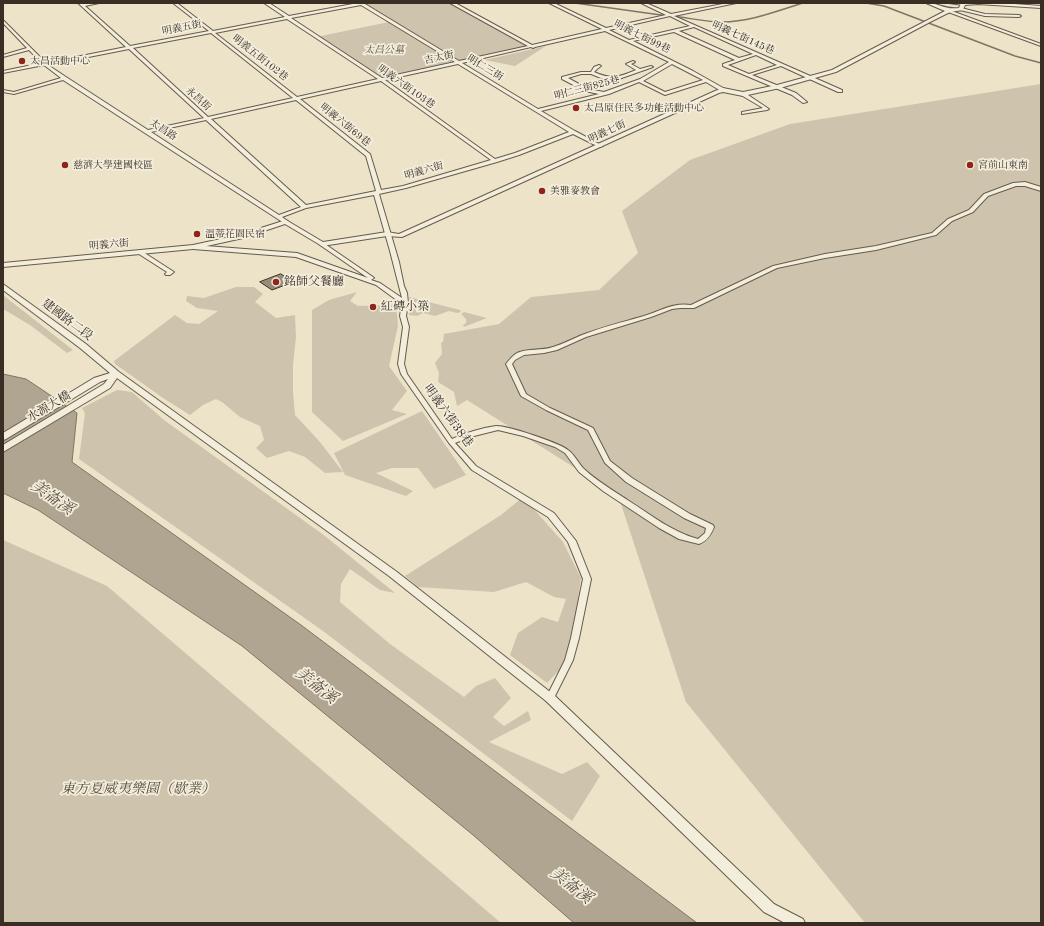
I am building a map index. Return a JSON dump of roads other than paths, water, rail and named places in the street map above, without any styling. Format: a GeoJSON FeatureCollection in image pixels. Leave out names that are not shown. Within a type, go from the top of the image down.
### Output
{"type":"FeatureCollection","features":[{"type":"Feature","properties":{"kind":"street"},"geometry":{"type":"LineString","coordinates":[[81,4],[97,3]]}},
{"type":"Feature","properties":{"kind":"street","name":"明義五街102巷"},"geometry":{"type":"LineString","coordinates":[[175,3],[298,99]]}},
{"type":"Feature","properties":{"kind":"street","name":"明義六街103巷"},"geometry":{"type":"LineString","coordinates":[[266,3],[286,18],[382,80],[495,161]]}},
{"type":"Feature","properties":{"kind":"street","name":"明義五街"},"geometry":{"type":"LineString","coordinates":[[3,72],[362,3]]}},
{"type":"Feature","properties":{"kind":"street","name":"明仁三街"},"geometry":{"type":"LineString","coordinates":[[362,3],[573,132],[601,146]]}},
{"type":"Feature","properties":{"kind":"street"},"geometry":{"type":"LineString","coordinates":[[452,3],[533,47]]}},
{"type":"Feature","properties":{"kind":"street","name":"明義七街99巷"},"geometry":{"type":"LineString","coordinates":[[551,3],[672,62],[723,90]]}},
{"type":"Feature","properties":{"kind":"street","name":"明義七街145巷"},"geometry":{"type":"LineString","coordinates":[[643,3],[840,91]]}},
{"type":"Feature","properties":{"kind":"street","name":"吉太街"},"geometry":{"type":"LineString","coordinates":[[147,132],[734,3]]}},
{"type":"Feature","properties":{"kind":"street"},"geometry":{"type":"LineString","coordinates":[[928,3],[1041,45]]}},
{"type":"Feature","properties":{"kind":"street"},"geometry":{"type":"LineString","coordinates":[[951,3],[985,16],[1019,16]]}},
{"type":"Feature","properties":{"kind":"street"},"geometry":{"type":"LineString","coordinates":[[743,94],[778,87],[834,71],[926,22],[962,6],[978,3],[1041,7]]}},
{"type":"Feature","properties":{"kind":"street","name":"永昌街"},"geometry":{"type":"LineString","coordinates":[[81,4],[305,207]]}},
{"type":"Feature","properties":{"kind":"street","name":"太昌路"},"geometry":{"type":"LineString","coordinates":[[4,23],[45,64],[64,78],[322,244]]}},
{"type":"Feature","properties":{"kind":"street"},"geometry":{"type":"LineString","coordinates":[[629,41],[694,26]]}},
{"type":"Feature","properties":{"kind":"street"},"geometry":{"type":"LineString","coordinates":[[674,30],[739,60]]}},
{"type":"Feature","properties":{"kind":"street"},"geometry":{"type":"LineString","coordinates":[[711,38],[718,36]]}},
{"type":"Feature","properties":{"kind":"street"},"geometry":{"type":"LineString","coordinates":[[697,41],[704,39]]}},
{"type":"Feature","properties":{"kind":"street"},"geometry":{"type":"LineString","coordinates":[[3,56],[30,49]]}},
{"type":"Feature","properties":{"kind":"street"},"geometry":{"type":"LineString","coordinates":[[756,54],[724,65],[794,94],[805,102]]}},
{"type":"Feature","properties":{"kind":"street"},"geometry":{"type":"LineString","coordinates":[[633,62],[628,64],[639,70]]}},
{"type":"Feature","properties":{"kind":"street","name":"明仁三街825巷"},"geometry":{"type":"LineString","coordinates":[[538,110],[617,90],[660,71],[672,62]]}},
{"type":"Feature","properties":{"kind":"street"},"geometry":{"type":"LineString","coordinates":[[749,75],[780,65]]}},
{"type":"Feature","properties":{"kind":"street"},"geometry":{"type":"LineString","coordinates":[[592,73],[595,68],[599,66]]}},
{"type":"Feature","properties":{"kind":"street"},"geometry":{"type":"LineString","coordinates":[[604,94],[587,90],[564,78],[581,73],[592,73],[607,80],[623,78],[639,70],[651,67]]}},
{"type":"Feature","properties":{"kind":"street"},"geometry":{"type":"LineString","coordinates":[[3,90],[14,92],[64,78]]}},
{"type":"Feature","properties":{"kind":"street"},"geometry":{"type":"LineString","coordinates":[[640,81],[665,94],[707,80]]}},
{"type":"Feature","properties":{"kind":"street"},"geometry":{"type":"LineString","coordinates":[[723,90],[743,94],[767,109],[744,113]]}},
{"type":"Feature","properties":{"kind":"street","name":"明義七街"},"geometry":{"type":"LineString","coordinates":[[322,244],[387,234],[400,236],[414,231],[723,90]]}},
{"type":"Feature","properties":{"kind":"street","name":"明義六街69巷"},"geometry":{"type":"LineString","coordinates":[[298,99],[368,155],[379,191],[378,193],[387,234]]}},
{"type":"Feature","properties":{"kind":"street","name":"明義六街"},"geometry":{"type":"LineString","coordinates":[[278,217],[305,207],[404,187],[495,161],[573,132]]}},
{"type":"Feature","properties":{"kind":"street"},"geometry":{"type":"LineString","coordinates":[[451,442],[468,435],[498,428],[557,446],[567,452],[581,470],[606,489],[662,526],[682,537],[699,542],[708,534],[710,527],[687,516],[629,480],[607,462],[600,451],[591,429],[548,410],[522,395],[509,364],[513,357],[528,352],[550,351],[585,336],[653,315],[674,306],[683,304],[692,307],[775,267],[825,256],[876,248],[934,234],[950,220],[971,211],[986,195],[1015,184],[1025,184],[1041,189]]}},
{"type":"Feature","properties":{"kind":"street","name":"明義六街"},"geometry":{"type":"LineString","coordinates":[[3,265],[193,247],[241,238],[286,222]]}},
{"type":"Feature","properties":{"kind":"street","name":"明義六街38巷"},"geometry":{"type":"LineString","coordinates":[[387,234],[391,241],[401,286],[404,293],[404,316],[406,327],[401,364],[404,374],[451,442],[474,468],[550,515],[572,541],[587,579],[575,638],[568,660],[550,698]]}},
{"type":"Feature","properties":{"kind":"street"},"geometry":{"type":"LineString","coordinates":[[322,244],[405,303]]}},
{"type":"Feature","properties":{"kind":"street"},"geometry":{"type":"LineString","coordinates":[[193,247],[297,256],[378,284]]}},
{"type":"Feature","properties":{"kind":"street"},"geometry":{"type":"LineString","coordinates":[[141,253],[171,272],[168,274]]}},
{"type":"Feature","properties":{"kind":"street","name":"建國路二段"},"geometry":{"type":"LineString","coordinates":[[3,286],[83,346],[116,374],[393,574],[550,698],[769,908],[798,923]]}},
{"type":"Feature","properties":{"kind":"street","name":"水源大橋"},"geometry":{"type":"LineString","coordinates":[[3,437],[97,380],[116,374]]}},
{"type":"Feature","properties":{"kind":"street","name":"水源大橋"},"geometry":{"type":"LineString","coordinates":[[3,449],[107,386],[116,374]]}},
{"type":"Feature","properties":{"kind":"water","name":"美崙溪"},"geometry":{"type":"Polygon","coordinates":[[[3,374],[26,379],[77,413],[72,462],[301,625],[697,923],[574,923],[473,835],[242,646],[38,510],[3,493],[3,374]]]}},
{"type":"Feature","properties":{"kind":"waterway"},"geometry":{"type":"LineString","coordinates":[[575,3],[668,16]]}},
{"type":"Feature","properties":{"kind":"waterway"},"geometry":{"type":"LineString","coordinates":[[673,16],[710,21],[732,22],[763,16],[803,3]]}},
{"type":"Feature","properties":{"kind":"waterway"},"geometry":{"type":"LineString","coordinates":[[866,3],[884,6],[1015,56],[1041,63]]}},
{"type":"Feature","properties":{"kind":"place","name":"太昌活動中心"},"geometry":{"type":"Point","coordinates":[22,61]}},
{"type":"Feature","properties":{"kind":"place","name":"太昌原住民多功能活動中心"},"geometry":{"type":"Point","coordinates":[576,108]}},
{"type":"Feature","properties":{"kind":"place","name":"慈濟大學建國校區"},"geometry":{"type":"Point","coordinates":[65,165]}},
{"type":"Feature","properties":{"kind":"place","name":"宮前山東南"},"geometry":{"type":"Point","coordinates":[970,165]}},
{"type":"Feature","properties":{"kind":"place","name":"美雅麥教會"},"geometry":{"type":"Point","coordinates":[542,191]}},
{"type":"Feature","properties":{"kind":"place","name":"溫蒂花園民宿"},"geometry":{"type":"Point","coordinates":[197,234]}},
{"type":"Feature","properties":{"kind":"place","name":"銘師父餐廳"},"geometry":{"type":"Point","coordinates":[276,282]}},
{"type":"Feature","properties":{"kind":"place","name":"紅磚小築"},"geometry":{"type":"Point","coordinates":[373,307]}},
{"type":"Feature","properties":{"kind":"park label","name":"太昌公墓"},"geometry":{"type":"Point","coordinates":[384,50]}},
{"type":"Feature","properties":{"kind":"park label","name":"東方夏威夷樂園（歇業）"},"geometry":{"type":"Point","coordinates":[138,789]}}]}
